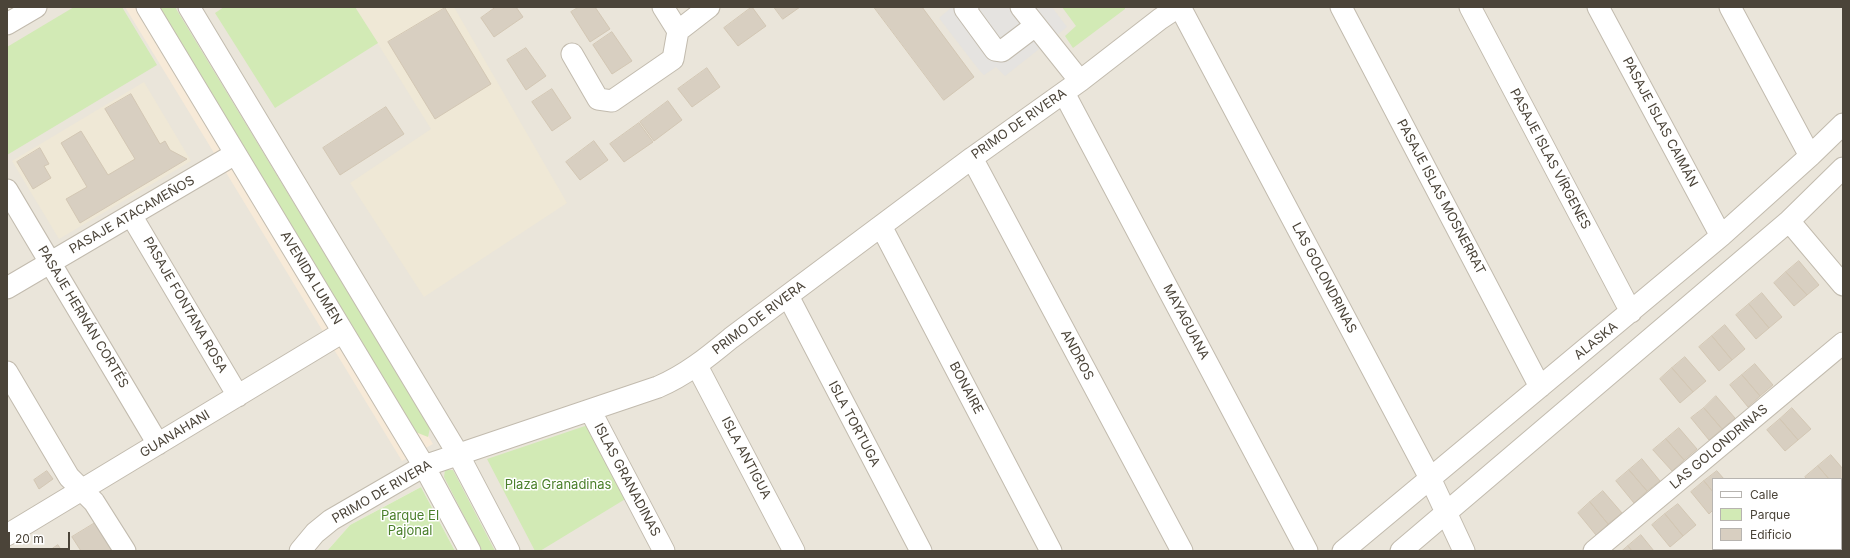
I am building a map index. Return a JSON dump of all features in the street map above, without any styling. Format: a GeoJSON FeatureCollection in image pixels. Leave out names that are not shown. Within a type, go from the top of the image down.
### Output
{"type":"FeatureCollection","features":[{"type":"Feature","properties":{"kind":"street"},"geometry":{"type":"LineString","coordinates":[[7,24],[36,7]]}},
{"type":"Feature","properties":{"kind":"street","name":"AVENIDA LUMEN"},"geometry":{"type":"LineString","coordinates":[[147,7],[424,466],[470,551]]}},
{"type":"Feature","properties":{"kind":"street"},"geometry":{"type":"LineString","coordinates":[[663,7],[678,31]]}},
{"type":"Feature","properties":{"kind":"street"},"geometry":{"type":"LineString","coordinates":[[572,54],[598,99],[612,101],[673,59],[678,31],[709,7]]}},
{"type":"Feature","properties":{"kind":"street"},"geometry":{"type":"LineString","coordinates":[[968,7],[965,9],[995,50],[1002,51],[1035,26]]}},
{"type":"Feature","properties":{"kind":"street","name":"MAYAGUANA"},"geometry":{"type":"LineString","coordinates":[[1021,7],[1035,26],[1072,87],[1307,551]]}},
{"type":"Feature","properties":{"kind":"street","name":"PRIMO DE RIVERA"},"geometry":{"type":"LineString","coordinates":[[300,551],[316,533],[331,520],[424,466],[658,387],[676,379],[697,366],[972,158],[1072,87],[1160,19],[1179,7]]}},
{"type":"Feature","properties":{"kind":"street","name":"LAS GOLONDRINAS"},"geometry":{"type":"LineString","coordinates":[[1179,7],[1430,478],[1464,551]]}},
{"type":"Feature","properties":{"kind":"street","name":"PASAJE ISLAS MOSNERRAT"},"geometry":{"type":"LineString","coordinates":[[1341,7],[1540,387]]}},
{"type":"Feature","properties":{"kind":"street","name":"PASAJE ISLAS VÍRGENES"},"geometry":{"type":"LineString","coordinates":[[1470,7],[1631,312]]}},
{"type":"Feature","properties":{"kind":"street","name":"PASAJE ISLAS CAIMÁN"},"geometry":{"type":"LineString","coordinates":[[1598,7],[1721,236]]}},
{"type":"Feature","properties":{"kind":"street"},"geometry":{"type":"LineString","coordinates":[[1730,7],[1810,156]]}},
{"type":"Feature","properties":{"kind":"street"},"geometry":{"type":"LineString","coordinates":[[193,9],[458,454],[509,551]]}},
{"type":"Feature","properties":{"kind":"street","name":"ALASKA"},"geometry":{"type":"LineString","coordinates":[[1343,551],[1721,236],[1810,156],[1843,124]]}},
{"type":"Feature","properties":{"kind":"street","name":"PASAJE ATACAMEÑOS"},"geometry":{"type":"LineString","coordinates":[[7,288],[235,154]]}},
{"type":"Feature","properties":{"kind":"street","name":"ANDROS"},"geometry":{"type":"LineString","coordinates":[[972,158],[1182,551]]}},
{"type":"Feature","properties":{"kind":"street"},"geometry":{"type":"LineString","coordinates":[[1402,551],[1789,221],[1843,168]]}},
{"type":"Feature","properties":{"kind":"street","name":"PASAJE HERNÁN CORTÉS"},"geometry":{"type":"LineString","coordinates":[[7,190],[158,444]]}},
{"type":"Feature","properties":{"kind":"street","name":"PASAJE FONTANA ROSA"},"geometry":{"type":"LineString","coordinates":[[131,215],[238,396]]}},
{"type":"Feature","properties":{"kind":"street"},"geometry":{"type":"LineString","coordinates":[[1789,221],[1843,285]]}},
{"type":"Feature","properties":{"kind":"street","name":"BONAIRE"},"geometry":{"type":"LineString","coordinates":[[881,226],[1051,551]]}},
{"type":"Feature","properties":{"kind":"street","name":"ISLA TORTUGA"},"geometry":{"type":"LineString","coordinates":[[788,296],[921,551]]}},
{"type":"Feature","properties":{"kind":"street","name":"GUANAHANI"},"geometry":{"type":"LineString","coordinates":[[7,535],[343,332]]}},
{"type":"Feature","properties":{"kind":"street","name":"LAS GOLONDRINAS"},"geometry":{"type":"LineString","coordinates":[[1594,551],[1843,343]]}},
{"type":"Feature","properties":{"kind":"street","name":"ISLA ANTIGUA"},"geometry":{"type":"LineString","coordinates":[[697,366],[794,551]]}},
{"type":"Feature","properties":{"kind":"street"},"geometry":{"type":"LineString","coordinates":[[7,372],[69,477],[94,502],[125,551]]}},
{"type":"Feature","properties":{"kind":"street","name":"ISLAS GRANADINAS"},"geometry":{"type":"LineString","coordinates":[[590,410],[664,551]]}},
{"type":"Feature","properties":{"kind":"shaded area"},"geometry":{"type":"Polygon","coordinates":[[[7,7],[1843,7],[1843,551],[455,551],[421,487],[350,525],[327,551],[7,551],[7,7]]]}},
{"type":"Feature","properties":{"kind":"shaded area"},"geometry":{"type":"Polygon","coordinates":[[[125,7],[174,7],[433,444],[402,461],[125,7]]]}},
{"type":"Feature","properties":{"kind":"shaded area"},"geometry":{"type":"Polygon","coordinates":[[[355,7],[454,7],[567,203],[424,297],[350,183],[431,129],[355,7]]]}},
{"type":"Feature","properties":{"kind":"shaded area"},"geometry":{"type":"Polygon","coordinates":[[[952,7],[1052,7],[1067,27],[1005,76],[996,67],[984,75],[939,18],[952,7]]]}},
{"type":"Feature","properties":{"kind":"shaded area"},"geometry":{"type":"Polygon","coordinates":[[[144,82],[191,161],[59,239],[12,161],[144,82]]]}},
{"type":"Feature","properties":{"kind":"green space"},"geometry":{"type":"Polygon","coordinates":[[[74,7],[122,7],[157,65],[7,155],[7,47],[74,7]]]}},
{"type":"Feature","properties":{"kind":"green space"},"geometry":{"type":"Polygon","coordinates":[[[157,7],[175,7],[430,428],[428,437],[413,431],[157,7]]]}},
{"type":"Feature","properties":{"kind":"green space"},"geometry":{"type":"Polygon","coordinates":[[[224,7],[355,7],[378,43],[275,108],[215,13],[224,7]]]}},
{"type":"Feature","properties":{"kind":"green space"},"geometry":{"type":"Polygon","coordinates":[[[1062,7],[1125,7],[1125,9],[1073,48],[1065,36],[1076,26],[1062,7]]]}},
{"type":"Feature","properties":{"kind":"green space","name":"Plaza Granadinas"},"geometry":{"type":"Polygon","coordinates":[[[588,425],[627,498],[540,551],[535,551],[487,459],[588,425]]]}},
{"type":"Feature","properties":{"kind":"green space"},"geometry":{"type":"Polygon","coordinates":[[[445,470],[453,470],[495,551],[482,551],[444,477],[445,470]]]}},
{"type":"Feature","properties":{"kind":"green space","name":"Parque El Pajonal"},"geometry":{"type":"Polygon","coordinates":[[[421,487],[455,551],[327,551],[350,525],[421,487]]]}},
{"type":"Feature","properties":{"kind":"building"},"geometry":{"type":"Polygon","coordinates":[[[496,7],[516,7],[523,17],[494,37],[481,18],[496,7]]]}},
{"type":"Feature","properties":{"kind":"building"},"geometry":{"type":"Polygon","coordinates":[[[579,7],[595,7],[610,29],[590,42],[571,12],[579,7]]]}},
{"type":"Feature","properties":{"kind":"building"},"geometry":{"type":"Polygon","coordinates":[[[752,7],[766,26],[738,46],[724,28],[752,7]]]}},
{"type":"Feature","properties":{"kind":"building"},"geometry":{"type":"Polygon","coordinates":[[[774,7],[800,7],[783,19],[774,7]]]}},
{"type":"Feature","properties":{"kind":"building"},"geometry":{"type":"Polygon","coordinates":[[[874,7],[922,7],[974,77],[944,100],[874,7]]]}},
{"type":"Feature","properties":{"kind":"building"},"geometry":{"type":"Polygon","coordinates":[[[445,8],[491,84],[435,119],[388,42],[445,8]]]}},
{"type":"Feature","properties":{"kind":"building"},"geometry":{"type":"Polygon","coordinates":[[[612,32],[632,61],[612,74],[593,45],[612,32]]]}},
{"type":"Feature","properties":{"kind":"building"},"geometry":{"type":"Polygon","coordinates":[[[526,48],[546,76],[526,90],[507,60],[526,48]]]}},
{"type":"Feature","properties":{"kind":"building"},"geometry":{"type":"Polygon","coordinates":[[[707,68],[720,87],[692,107],[678,89],[707,68]]]}},
{"type":"Feature","properties":{"kind":"building"},"geometry":{"type":"Polygon","coordinates":[[[552,89],[571,118],[552,131],[532,102],[552,89]]]}},
{"type":"Feature","properties":{"kind":"building"},"geometry":{"type":"Polygon","coordinates":[[[131,94],[160,144],[165,141],[170,150],[187,159],[80,223],[66,199],[87,187],[61,143],[81,131],[108,175],[135,159],[105,109],[131,94]]]}},
{"type":"Feature","properties":{"kind":"building"},"geometry":{"type":"Polygon","coordinates":[[[668,101],[682,120],[654,141],[640,122],[668,101]]]}},
{"type":"Feature","properties":{"kind":"building"},"geometry":{"type":"Polygon","coordinates":[[[386,107],[404,134],[340,175],[323,148],[386,107]]]}},
{"type":"Feature","properties":{"kind":"building"},"geometry":{"type":"Polygon","coordinates":[[[639,123],[653,142],[624,162],[610,144],[639,123]]]}},
{"type":"Feature","properties":{"kind":"building"},"geometry":{"type":"Polygon","coordinates":[[[594,141],[608,160],[580,180],[566,162],[594,141]]]}},
{"type":"Feature","properties":{"kind":"building"},"geometry":{"type":"Polygon","coordinates":[[[40,148],[49,164],[44,166],[51,178],[33,189],[17,162],[40,148]]]}},
{"type":"Feature","properties":{"kind":"building"},"geometry":{"type":"Polygon","coordinates":[[[1799,261],[1819,285],[1807,295],[1786,272],[1799,261]]]}},
{"type":"Feature","properties":{"kind":"building"},"geometry":{"type":"Polygon","coordinates":[[[1786,272],[1807,295],[1794,306],[1774,283],[1786,272]]]}},
{"type":"Feature","properties":{"kind":"building"},"geometry":{"type":"Polygon","coordinates":[[[1762,293],[1782,317],[1769,328],[1749,304],[1762,293]]]}},
{"type":"Feature","properties":{"kind":"building"},"geometry":{"type":"Polygon","coordinates":[[[1749,304],[1769,328],[1756,339],[1736,315],[1749,304]]]}},
{"type":"Feature","properties":{"kind":"building"},"geometry":{"type":"Polygon","coordinates":[[[1725,325],[1745,349],[1732,360],[1712,336],[1725,325]]]}},
{"type":"Feature","properties":{"kind":"building"},"geometry":{"type":"Polygon","coordinates":[[[1712,336],[1732,360],[1719,371],[1699,347],[1712,336]]]}},
{"type":"Feature","properties":{"kind":"building"},"geometry":{"type":"Polygon","coordinates":[[[1685,357],[1706,381],[1693,392],[1672,368],[1685,357]]]}},
{"type":"Feature","properties":{"kind":"building"},"geometry":{"type":"Polygon","coordinates":[[[1755,364],[1773,385],[1760,396],[1742,375],[1755,364]]]}},
{"type":"Feature","properties":{"kind":"building"},"geometry":{"type":"Polygon","coordinates":[[[1672,368],[1693,392],[1680,403],[1660,379],[1672,368]]]}},
{"type":"Feature","properties":{"kind":"building"},"geometry":{"type":"Polygon","coordinates":[[[1742,375],[1760,396],[1748,407],[1730,385],[1742,375]]]}},
{"type":"Feature","properties":{"kind":"building"},"geometry":{"type":"Polygon","coordinates":[[[1716,396],[1735,418],[1722,429],[1704,408],[1716,396]]]}},
{"type":"Feature","properties":{"kind":"building"},"geometry":{"type":"Polygon","coordinates":[[[1704,408],[1722,429],[1709,440],[1691,418],[1704,408]]]}},
{"type":"Feature","properties":{"kind":"building"},"geometry":{"type":"Polygon","coordinates":[[[1792,408],[1811,429],[1798,440],[1780,419],[1792,408]]]}},
{"type":"Feature","properties":{"kind":"building"},"geometry":{"type":"Polygon","coordinates":[[[1780,419],[1798,440],[1785,451],[1767,430],[1780,419]]]}},
{"type":"Feature","properties":{"kind":"building"},"geometry":{"type":"Polygon","coordinates":[[[1679,428],[1697,449],[1684,460],[1666,439],[1679,428]]]}},
{"type":"Feature","properties":{"kind":"building"},"geometry":{"type":"Polygon","coordinates":[[[1666,439],[1684,460],[1672,471],[1653,450],[1666,439]]]}},
{"type":"Feature","properties":{"kind":"building"},"geometry":{"type":"Polygon","coordinates":[[[1831,455],[1843,469],[1843,482],[1842,478],[1828,478],[1818,466],[1831,455]]]}},
{"type":"Feature","properties":{"kind":"building"},"geometry":{"type":"Polygon","coordinates":[[[1642,459],[1660,481],[1647,491],[1629,470],[1642,459]]]}},
{"type":"Feature","properties":{"kind":"building"},"geometry":{"type":"Polygon","coordinates":[[[1818,466],[1828,478],[1806,478],[1805,477],[1818,466]]]}},
{"type":"Feature","properties":{"kind":"building"},"geometry":{"type":"Polygon","coordinates":[[[1629,470],[1647,491],[1634,503],[1616,481],[1629,470]]]}},
{"type":"Feature","properties":{"kind":"building"},"geometry":{"type":"Polygon","coordinates":[[[47,471],[53,479],[39,489],[34,480],[47,471]]]}},
{"type":"Feature","properties":{"kind":"building"},"geometry":{"type":"Polygon","coordinates":[[[1717,471],[1723,478],[1712,478],[1712,491],[1704,481],[1717,471]]]}},
{"type":"Feature","properties":{"kind":"building"},"geometry":{"type":"Polygon","coordinates":[[[1704,481],[1712,491],[1712,511],[1709,514],[1691,492],[1704,481]]]}},
{"type":"Feature","properties":{"kind":"building"},"geometry":{"type":"Polygon","coordinates":[[[1603,491],[1622,513],[1608,524],[1590,502],[1603,491]]]}},
{"type":"Feature","properties":{"kind":"building"},"geometry":{"type":"Polygon","coordinates":[[[1590,502],[1608,524],[1596,535],[1578,513],[1590,502]]]}},
{"type":"Feature","properties":{"kind":"building"},"geometry":{"type":"Polygon","coordinates":[[[1678,504],[1696,525],[1683,536],[1665,514],[1678,504]]]}},
{"type":"Feature","properties":{"kind":"building"},"geometry":{"type":"Polygon","coordinates":[[[1665,514],[1683,536],[1670,547],[1652,525],[1665,514]]]}},
{"type":"Feature","properties":{"kind":"building"},"geometry":{"type":"Polygon","coordinates":[[[95,523],[112,551],[81,551],[72,537],[95,523]]]}},
{"type":"Feature","properties":{"kind":"building"},"geometry":{"type":"Polygon","coordinates":[[[1641,535],[1654,551],[1632,551],[1628,546],[1641,535]]]}},
{"type":"Feature","properties":{"kind":"building"},"geometry":{"type":"Polygon","coordinates":[[[1842,543],[1843,544],[1843,551],[1826,550],[1842,550],[1842,543]]]}},
{"type":"Feature","properties":{"kind":"building"},"geometry":{"type":"Polygon","coordinates":[[[58,545],[62,551],[49,551],[58,545]]]}},
{"type":"Feature","properties":{"kind":"building"},"geometry":{"type":"Polygon","coordinates":[[[1628,546],[1632,551],[1622,551],[1628,546]]]}},
{"type":"Feature","properties":{"kind":"building"},"geometry":{"type":"Polygon","coordinates":[[[1826,550],[1827,551],[1806,551],[1826,550]]]}}]}
